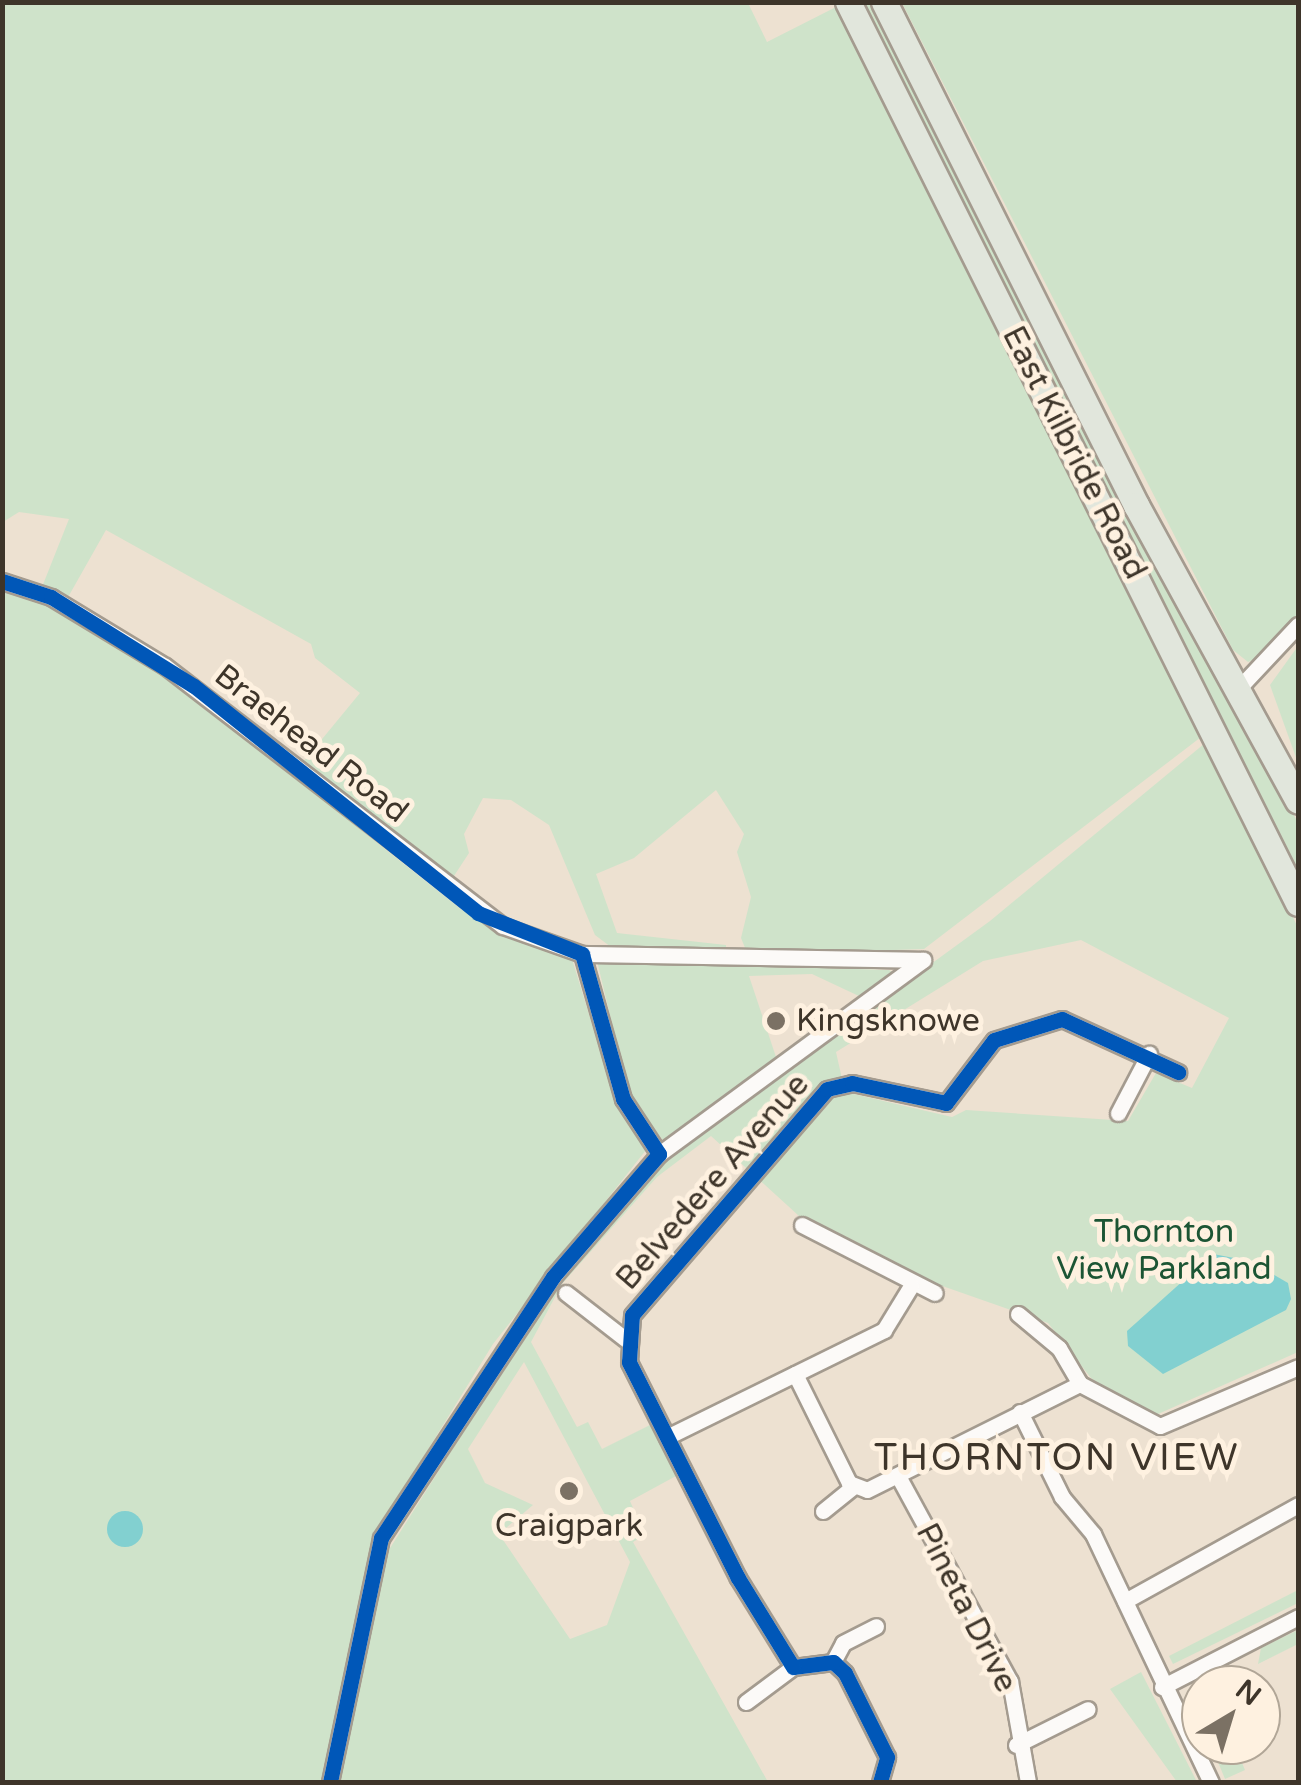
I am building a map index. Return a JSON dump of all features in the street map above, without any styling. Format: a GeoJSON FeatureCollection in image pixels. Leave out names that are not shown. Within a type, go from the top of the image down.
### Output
{"type":"FeatureCollection","features":[{"type":"Feature","properties":{"kind":"main road","name":"East Kilbride Road"},"geometry":{"type":"LineString","coordinates":[[848,2],[1298,903]]}},
{"type":"Feature","properties":{"kind":"main road","name":"East Kilbride Road"},"geometry":{"type":"LineString","coordinates":[[884,2],[1236,690],[1298,801]]}},
{"type":"Feature","properties":{"kind":"street","name":"Braehead Road"},"geometry":{"type":"LineString","coordinates":[[2,582],[51,597],[194,686],[478,913],[582,954]]}},
{"type":"Feature","properties":{"kind":"street"},"geometry":{"type":"LineString","coordinates":[[1236,690],[1298,625]]}},
{"type":"Feature","properties":{"kind":"street"},"geometry":{"type":"LineString","coordinates":[[330,1782],[380,1538],[553,1277],[659,1154],[923,960],[582,954],[623,1099],[659,1154]]}},
{"type":"Feature","properties":{"kind":"street","name":"Belvedere Avenue"},"geometry":{"type":"LineString","coordinates":[[625,1339],[647,1294],[826,1089],[852,1082],[946,1103],[980,1051],[1041,1021],[1082,1022],[1150,1054],[1178,1072]]}},
{"type":"Feature","properties":{"kind":"street"},"geometry":{"type":"LineString","coordinates":[[1118,1113],[1150,1054]]}},
{"type":"Feature","properties":{"kind":"street"},"geometry":{"type":"LineString","coordinates":[[802,1225],[911,1286],[935,1294]]}},
{"type":"Feature","properties":{"kind":"street"},"geometry":{"type":"LineString","coordinates":[[667,1437],[884,1330],[911,1286]]}},
{"type":"Feature","properties":{"kind":"street","name":"Belvedere Avenue"},"geometry":{"type":"LineString","coordinates":[[566,1293],[625,1339],[667,1437],[794,1667]]}},
{"type":"Feature","properties":{"kind":"street"},"geometry":{"type":"LineString","coordinates":[[1018,1314],[1059,1348],[1080,1384],[1160,1426],[1298,1367]]}},
{"type":"Feature","properties":{"kind":"street"},"geometry":{"type":"LineString","coordinates":[[795,1374],[852,1487]]}},
{"type":"Feature","properties":{"kind":"street"},"geometry":{"type":"LineString","coordinates":[[823,1511],[852,1487],[898,1476],[1080,1384]]}},
{"type":"Feature","properties":{"kind":"street"},"geometry":{"type":"LineString","coordinates":[[1020,1412],[1125,1601],[1162,1686],[1211,1782]]}},
{"type":"Feature","properties":{"kind":"street","name":"Pineta Drive"},"geometry":{"type":"LineString","coordinates":[[898,1476],[1010,1678],[1016,1745],[1028,1782]]}},
{"type":"Feature","properties":{"kind":"street"},"geometry":{"type":"LineString","coordinates":[[1125,1601],[1298,1505]]}},
{"type":"Feature","properties":{"kind":"street"},"geometry":{"type":"LineString","coordinates":[[1162,1686],[1298,1617]]}},
{"type":"Feature","properties":{"kind":"street"},"geometry":{"type":"LineString","coordinates":[[833,1662],[843,1643],[876,1626]]}},
{"type":"Feature","properties":{"kind":"street"},"geometry":{"type":"LineString","coordinates":[[746,1702],[794,1667],[833,1662]]}},
{"type":"Feature","properties":{"kind":"street"},"geometry":{"type":"LineString","coordinates":[[833,1662],[887,1756],[880,1782]]}},
{"type":"Feature","properties":{"kind":"street"},"geometry":{"type":"LineString","coordinates":[[1016,1745],[1088,1709]]}},
{"type":"Feature","properties":{"kind":"green space"},"geometry":{"type":"Polygon","coordinates":[[[2,3],[748,3],[767,42],[836,7],[1205,734],[924,949],[748,955],[741,938],[751,897],[737,852],[744,834],[716,790],[634,858],[596,874],[617,933],[726,945],[726,952],[611,947],[595,935],[549,825],[511,800],[483,798],[464,834],[469,853],[452,879],[498,911],[471,902],[304,761],[360,693],[315,658],[311,644],[106,530],[67,599],[42,587],[69,519],[19,512],[3,522],[2,3]]]}},
{"type":"Feature","properties":{"kind":"green space"},"geometry":{"type":"Polygon","coordinates":[[[863,3],[873,3],[1298,823],[1298,869],[863,3]]]}},
{"type":"Feature","properties":{"kind":"green space"},"geometry":{"type":"Polygon","coordinates":[[[902,3],[1298,3],[1298,614],[1268,654],[1248,662],[1233,650],[902,3]]]}},
{"type":"Feature","properties":{"kind":"green space"},"geometry":{"type":"Polygon","coordinates":[[[2,587],[51,602],[134,650],[462,910],[572,959],[614,1096],[646,1150],[493,1344],[371,1542],[322,1782],[3,1782],[2,587]]]}},
{"type":"Feature","properties":{"kind":"green space"},"geometry":{"type":"Polygon","coordinates":[[[1298,646],[1298,763],[1270,685],[1298,646]]]}},
{"type":"Feature","properties":{"kind":"green space","name":"Thornton View Parkland"},"geometry":{"type":"Polygon","coordinates":[[[1210,739],[1298,928],[1298,1352],[1149,1418],[1091,1378],[1048,1323],[891,1268],[799,1216],[711,1136],[657,1177],[562,1284],[531,1342],[577,1427],[588,1422],[602,1449],[650,1425],[676,1476],[630,1501],[645,1535],[633,1542],[768,1782],[336,1782],[380,1564],[563,1274],[655,1165],[990,921],[1210,739]],[[1081,940],[983,961],[836,1052],[845,1092],[952,1117],[966,1110],[1128,1121],[1156,1073],[1192,1088],[1229,1018],[1081,940]],[[524,1362],[468,1449],[485,1483],[533,1505],[499,1534],[570,1639],[607,1625],[630,1562],[524,1362]]]}},
{"type":"Feature","properties":{"kind":"green space"},"geometry":{"type":"Polygon","coordinates":[[[597,961],[892,972],[861,997],[812,974],[749,976],[777,1060],[663,1140],[631,1102],[597,961]]]}},
{"type":"Feature","properties":{"kind":"green space"},"geometry":{"type":"Polygon","coordinates":[[[1298,1590],[1298,1603],[1173,1664],[1169,1656],[1298,1590]]]}},
{"type":"Feature","properties":{"kind":"green space"},"geometry":{"type":"Polygon","coordinates":[[[1298,1630],[1298,1644],[1258,1664],[1261,1648],[1298,1630]]]}},
{"type":"Feature","properties":{"kind":"green space"},"geometry":{"type":"Polygon","coordinates":[[[1141,1672],[1181,1751],[1181,1765],[1188,1765],[1197,1782],[1177,1782],[1110,1689],[1141,1672]]]}},
{"type":"Feature","properties":{"kind":"green space"},"geometry":{"type":"Polygon","coordinates":[[[1219,1765],[1243,1765],[1245,1770],[1225,1779],[1219,1765]]]}},
{"type":"Feature","properties":{"kind":"water"},"geometry":{"type":"Polygon","coordinates":[[[1213,1254],[1250,1261],[1288,1283],[1291,1299],[1286,1310],[1163,1374],[1128,1346],[1127,1331],[1213,1254]]]}},
{"type":"Feature","properties":{"kind":"water"},"geometry":{"type":"Polygon","coordinates":[[[125,1511],[138,1516],[143,1529],[138,1542],[125,1547],[112,1542],[107,1529],[112,1516],[125,1511]]]}},
{"type":"Feature","properties":{"kind":"cycle path"},"geometry":{"type":"LineString","coordinates":[[2,581],[51,597],[194,686],[478,913],[582,954],[623,1099],[659,1154],[553,1277],[381,1538],[330,1782]]}},
{"type":"Feature","properties":{"kind":"cycle path"},"geometry":{"type":"LineString","coordinates":[[880,1782],[887,1757],[845,1673],[833,1662],[793,1667],[738,1578],[629,1362],[632,1315],[827,1089],[852,1083],[946,1103],[994,1040],[1062,1019],[1178,1072]]}},
{"type":"Feature","properties":{"kind":"place","name":"Kingsknowe"},"geometry":{"type":"Point","coordinates":[776,1021]}},
{"type":"Feature","properties":{"kind":"place","name":"Craigpark"},"geometry":{"type":"Point","coordinates":[569,1491]}},
{"type":"Feature","properties":{"kind":"district","name":"THORNTON VIEW"},"geometry":{"type":"Point","coordinates":[1057,1459]}}]}
